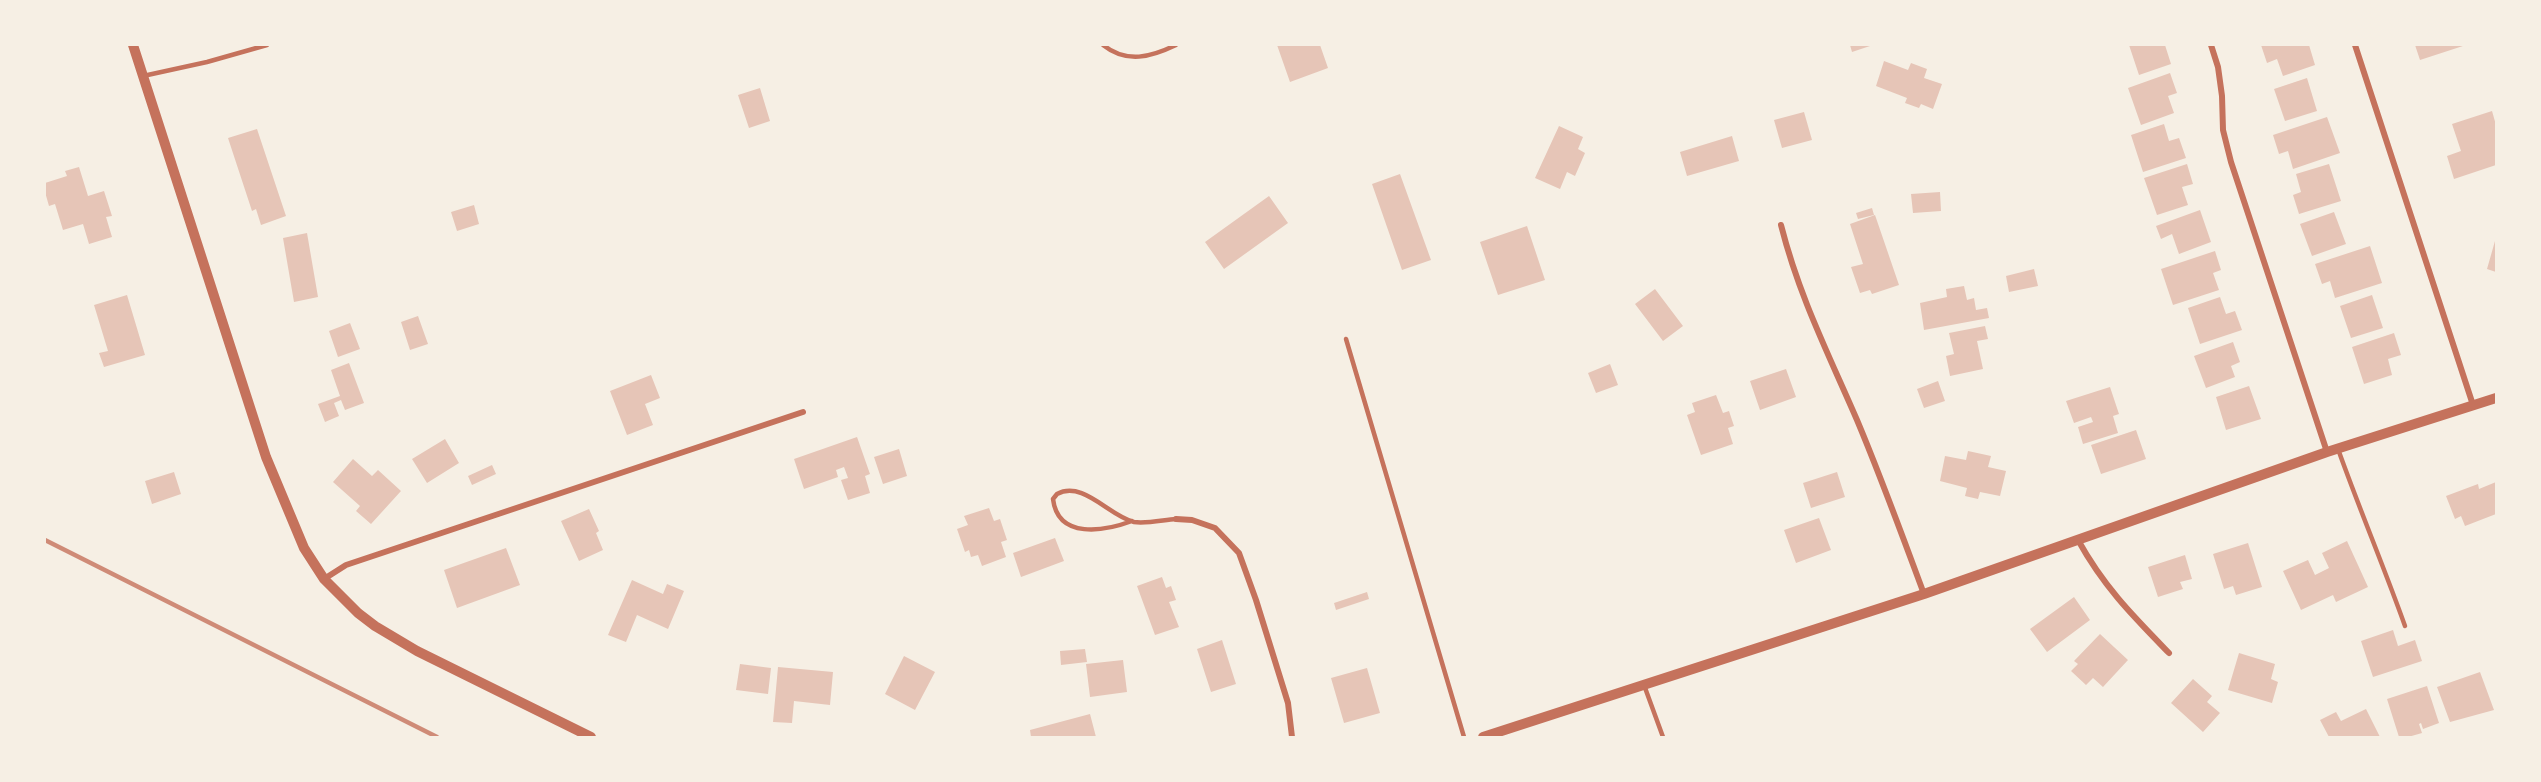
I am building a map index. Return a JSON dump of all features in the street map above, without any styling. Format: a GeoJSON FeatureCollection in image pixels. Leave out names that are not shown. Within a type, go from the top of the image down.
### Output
{"type":"FeatureCollection","features":[{"type":"Feature","properties":{"kind":"street"},"geometry":{"type":"LineString","coordinates":[[133,45],[266,457],[295,529],[324,579],[358,614],[417,651],[591,737]]}},
{"type":"Feature","properties":{"kind":"street"},"geometry":{"type":"LineString","coordinates":[[2211,45],[2218,67],[2223,130],[2231,162],[2332,451]]}},
{"type":"Feature","properties":{"kind":"street"},"geometry":{"type":"LineString","coordinates":[[2355,45],[2473,405]]}},
{"type":"Feature","properties":{"kind":"street"},"geometry":{"type":"LineString","coordinates":[[1780,225],[1792,271],[1878,470],[1924,594]]}},
{"type":"Feature","properties":{"kind":"street"},"geometry":{"type":"LineString","coordinates":[[1483,737],[1924,594],[2332,451],[2496,398]]}},
{"type":"Feature","properties":{"kind":"street"},"geometry":{"type":"LineString","coordinates":[[324,579],[346,566],[803,412]]}},
{"type":"Feature","properties":{"kind":"street"},"geometry":{"type":"LineString","coordinates":[[1176,519],[1192,520],[1215,528],[1239,553],[1288,703],[1292,737]]}},
{"type":"Feature","properties":{"kind":"street"},"geometry":{"type":"LineString","coordinates":[[2078,540],[2091,564],[2114,596],[2169,653]]}},
{"type":"Feature","properties":{"kind":"lane"},"geometry":{"type":"LineString","coordinates":[[143,76],[207,62],[267,45]]}},
{"type":"Feature","properties":{"kind":"lane"},"geometry":{"type":"LineString","coordinates":[[1103,45],[1110,51],[1138,58],[1150,56],[1176,45]]}},
{"type":"Feature","properties":{"kind":"lane"},"geometry":{"type":"LineString","coordinates":[[1346,339],[1464,737]]}},
{"type":"Feature","properties":{"kind":"lane"},"geometry":{"type":"LineString","coordinates":[[2332,451],[2373,537],[2405,626]]}},
{"type":"Feature","properties":{"kind":"lane"},"geometry":{"type":"LineString","coordinates":[[1132,521],[1081,493],[1062,491],[1053,499],[1057,512],[1064,521],[1081,530],[1116,527],[1132,521],[1176,519]]}},
{"type":"Feature","properties":{"kind":"lane"},"geometry":{"type":"LineString","coordinates":[[1644,685],[1663,737]]}},
{"type":"Feature","properties":{"kind":"building"},"geometry":{"type":"Polygon","coordinates":[[[1277,45],[1320,45],[1328,68],[1290,82],[1277,45]]]}},
{"type":"Feature","properties":{"kind":"building"},"geometry":{"type":"Polygon","coordinates":[[[1850,45],[1873,45],[1852,52],[1850,45]]]}},
{"type":"Feature","properties":{"kind":"building"},"geometry":{"type":"Polygon","coordinates":[[[2129,45],[2165,45],[2171,64],[2139,75],[2129,45]]]}},
{"type":"Feature","properties":{"kind":"building"},"geometry":{"type":"Polygon","coordinates":[[[2261,45],[2309,45],[2315,65],[2283,76],[2277,59],[2267,63],[2261,45]]]}},
{"type":"Feature","properties":{"kind":"building"},"geometry":{"type":"Polygon","coordinates":[[[2415,45],[2466,45],[2420,60],[2415,45]]]}},
{"type":"Feature","properties":{"kind":"building"},"geometry":{"type":"Polygon","coordinates":[[[1884,61],[1908,70],[1911,63],[1927,69],[1924,78],[1942,84],[1933,109],[1921,104],[1919,108],[1905,103],[1907,98],[1876,86],[1884,61]]]}},
{"type":"Feature","properties":{"kind":"building"},"geometry":{"type":"Polygon","coordinates":[[[2170,73],[2177,93],[2168,96],[2174,113],[2141,125],[2128,88],[2170,73]]]}},
{"type":"Feature","properties":{"kind":"building"},"geometry":{"type":"Polygon","coordinates":[[[2307,78],[2317,111],[2285,121],[2274,89],[2307,78]]]}},
{"type":"Feature","properties":{"kind":"building"},"geometry":{"type":"Polygon","coordinates":[[[760,88],[770,121],[749,128],[738,95],[760,88]]]}},
{"type":"Feature","properties":{"kind":"building"},"geometry":{"type":"Polygon","coordinates":[[[2492,111],[2496,125],[2496,165],[2454,179],[2447,156],[2461,151],[2452,124],[2492,111]]]}},
{"type":"Feature","properties":{"kind":"building"},"geometry":{"type":"Polygon","coordinates":[[[1804,112],[1812,140],[1782,148],[1774,120],[1804,112]]]}},
{"type":"Feature","properties":{"kind":"building"},"geometry":{"type":"Polygon","coordinates":[[[2327,117],[2340,153],[2293,169],[2288,151],[2279,154],[2273,135],[2327,117]]]}},
{"type":"Feature","properties":{"kind":"building"},"geometry":{"type":"Polygon","coordinates":[[[2164,124],[2169,141],[2179,138],[2186,158],[2143,172],[2131,135],[2164,124]]]}},
{"type":"Feature","properties":{"kind":"building"},"geometry":{"type":"Polygon","coordinates":[[[1559,126],[1583,137],[1578,149],[1585,153],[1575,176],[1567,172],[1560,189],[1535,178],[1559,126]]]}},
{"type":"Feature","properties":{"kind":"building"},"geometry":{"type":"Polygon","coordinates":[[[257,129],[286,216],[261,225],[256,209],[252,211],[228,138],[257,129]]]}},
{"type":"Feature","properties":{"kind":"building"},"geometry":{"type":"Polygon","coordinates":[[[1732,136],[1739,161],[1687,176],[1680,152],[1732,136]]]}},
{"type":"Feature","properties":{"kind":"building"},"geometry":{"type":"Polygon","coordinates":[[[2187,164],[2193,184],[2182,187],[2188,205],[2157,215],[2144,178],[2187,164]]]}},
{"type":"Feature","properties":{"kind":"building"},"geometry":{"type":"Polygon","coordinates":[[[2329,164],[2341,201],[2299,214],[2293,195],[2301,192],[2296,174],[2329,164]]]}},
{"type":"Feature","properties":{"kind":"building"},"geometry":{"type":"Polygon","coordinates":[[[79,167],[88,196],[104,191],[112,216],[106,217],[112,237],[89,244],[83,224],[63,230],[55,204],[49,206],[45,192],[45,183],[67,176],[65,171],[79,167]]]}},
{"type":"Feature","properties":{"kind":"building"},"geometry":{"type":"Polygon","coordinates":[[[1400,174],[1431,260],[1402,270],[1372,184],[1400,174]]]}},
{"type":"Feature","properties":{"kind":"building"},"geometry":{"type":"Polygon","coordinates":[[[1940,192],[1941,211],[1913,213],[1911,194],[1940,192]]]}},
{"type":"Feature","properties":{"kind":"building"},"geometry":{"type":"Polygon","coordinates":[[[1269,196],[1288,223],[1224,269],[1205,242],[1269,196]]]}},
{"type":"Feature","properties":{"kind":"building"},"geometry":{"type":"Polygon","coordinates":[[[474,205],[479,224],[457,231],[451,212],[474,205]]]}},
{"type":"Feature","properties":{"kind":"building"},"geometry":{"type":"Polygon","coordinates":[[[1872,208],[1874,215],[1858,219],[1856,213],[1872,208]]]}},
{"type":"Feature","properties":{"kind":"building"},"geometry":{"type":"Polygon","coordinates":[[[2200,210],[2211,242],[2179,254],[2172,234],[2161,239],[2156,226],[2200,210]]]}},
{"type":"Feature","properties":{"kind":"building"},"geometry":{"type":"Polygon","coordinates":[[[2334,212],[2346,244],[2312,256],[2300,224],[2334,212]]]}},
{"type":"Feature","properties":{"kind":"building"},"geometry":{"type":"Polygon","coordinates":[[[1875,215],[1899,285],[1872,294],[1870,290],[1860,293],[1851,267],[1863,264],[1850,224],[1875,215]]]}},
{"type":"Feature","properties":{"kind":"building"},"geometry":{"type":"Polygon","coordinates":[[[1527,226],[1545,280],[1498,295],[1480,242],[1527,226]]]}},
{"type":"Feature","properties":{"kind":"building"},"geometry":{"type":"Polygon","coordinates":[[[307,233],[318,297],[294,302],[283,238],[307,233]]]}},
{"type":"Feature","properties":{"kind":"building"},"geometry":{"type":"Polygon","coordinates":[[[2496,241],[2496,272],[2487,269],[2496,241]]]}},
{"type":"Feature","properties":{"kind":"building"},"geometry":{"type":"Polygon","coordinates":[[[2370,246],[2382,283],[2335,298],[2330,281],[2322,284],[2315,264],[2370,246]]]}},
{"type":"Feature","properties":{"kind":"building"},"geometry":{"type":"Polygon","coordinates":[[[2215,251],[2221,270],[2213,273],[2219,290],[2173,305],[2161,269],[2215,251]]]}},
{"type":"Feature","properties":{"kind":"building"},"geometry":{"type":"Polygon","coordinates":[[[2034,269],[2038,286],[2009,292],[2006,276],[2034,269]]]}},
{"type":"Feature","properties":{"kind":"building"},"geometry":{"type":"Polygon","coordinates":[[[1964,286],[1967,300],[1974,298],[1976,310],[1987,308],[1989,318],[1924,330],[1920,303],[1947,297],[1946,289],[1964,286]]]}},
{"type":"Feature","properties":{"kind":"building"},"geometry":{"type":"Polygon","coordinates":[[[1655,289],[1683,326],[1663,341],[1635,304],[1655,289]]]}},
{"type":"Feature","properties":{"kind":"building"},"geometry":{"type":"Polygon","coordinates":[[[127,295],[145,355],[104,367],[99,353],[108,351],[94,305],[127,295]]]}},
{"type":"Feature","properties":{"kind":"building"},"geometry":{"type":"Polygon","coordinates":[[[2372,295],[2383,328],[2351,338],[2340,306],[2372,295]]]}},
{"type":"Feature","properties":{"kind":"building"},"geometry":{"type":"Polygon","coordinates":[[[2220,297],[2226,314],[2235,311],[2242,330],[2200,344],[2188,308],[2220,297]]]}},
{"type":"Feature","properties":{"kind":"building"},"geometry":{"type":"Polygon","coordinates":[[[418,316],[428,344],[410,350],[401,322],[418,316]]]}},
{"type":"Feature","properties":{"kind":"building"},"geometry":{"type":"Polygon","coordinates":[[[350,323],[360,349],[338,357],[329,331],[350,323]]]}},
{"type":"Feature","properties":{"kind":"building"},"geometry":{"type":"Polygon","coordinates":[[[1985,326],[1988,339],[1977,341],[1983,369],[1950,376],[1946,356],[1954,354],[1949,333],[1985,326]]]}},
{"type":"Feature","properties":{"kind":"building"},"geometry":{"type":"Polygon","coordinates":[[[2394,333],[2401,355],[2388,359],[2392,375],[2364,384],[2352,347],[2394,333]]]}},
{"type":"Feature","properties":{"kind":"building"},"geometry":{"type":"Polygon","coordinates":[[[2233,342],[2240,362],[2231,366],[2235,377],[2206,388],[2194,356],[2233,342]]]}},
{"type":"Feature","properties":{"kind":"building"},"geometry":{"type":"Polygon","coordinates":[[[349,363],[364,403],[345,410],[341,400],[334,403],[339,416],[325,422],[318,404],[340,396],[331,370],[349,363]]]}},
{"type":"Feature","properties":{"kind":"building"},"geometry":{"type":"Polygon","coordinates":[[[1610,364],[1618,385],[1596,393],[1588,373],[1610,364]]]}},
{"type":"Feature","properties":{"kind":"building"},"geometry":{"type":"Polygon","coordinates":[[[1786,369],[1796,397],[1760,410],[1750,381],[1786,369]]]}},
{"type":"Feature","properties":{"kind":"building"},"geometry":{"type":"Polygon","coordinates":[[[651,375],[660,398],[645,404],[653,425],[627,435],[610,391],[651,375]]]}},
{"type":"Feature","properties":{"kind":"building"},"geometry":{"type":"Polygon","coordinates":[[[1938,381],[1945,401],[1924,408],[1917,389],[1938,381]]]}},
{"type":"Feature","properties":{"kind":"building"},"geometry":{"type":"Polygon","coordinates":[[[2249,386],[2261,419],[2226,430],[2216,397],[2249,386]]]}},
{"type":"Feature","properties":{"kind":"building"},"geometry":{"type":"Polygon","coordinates":[[[2110,387],[2119,414],[2113,416],[2118,433],[2083,444],[2078,427],[2093,422],[2091,417],[2074,423],[2066,401],[2110,387]]]}},
{"type":"Feature","properties":{"kind":"building"},"geometry":{"type":"Polygon","coordinates":[[[1716,395],[1723,413],[1729,411],[1734,426],[1728,428],[1733,444],[1701,455],[1687,415],[1695,412],[1692,403],[1716,395]]]}},
{"type":"Feature","properties":{"kind":"building"},"geometry":{"type":"Polygon","coordinates":[[[2136,430],[2146,459],[2101,474],[2091,445],[2136,430]]]}},
{"type":"Feature","properties":{"kind":"building"},"geometry":{"type":"Polygon","coordinates":[[[857,437],[870,474],[865,476],[870,493],[848,500],[841,480],[848,478],[844,467],[836,470],[838,477],[804,489],[794,459],[857,437]]]}},
{"type":"Feature","properties":{"kind":"building"},"geometry":{"type":"Polygon","coordinates":[[[445,439],[459,463],[427,483],[412,459],[445,439]]]}},
{"type":"Feature","properties":{"kind":"building"},"geometry":{"type":"Polygon","coordinates":[[[899,449],[907,476],[883,484],[874,457],[899,449]]]}},
{"type":"Feature","properties":{"kind":"building"},"geometry":{"type":"Polygon","coordinates":[[[1968,451],[1991,456],[1988,467],[2006,471],[2000,496],[1980,492],[1978,499],[1965,496],[1967,488],[1940,481],[1945,456],[1966,460],[1968,451]]]}},
{"type":"Feature","properties":{"kind":"building"},"geometry":{"type":"Polygon","coordinates":[[[353,459],[372,476],[378,470],[401,491],[371,524],[356,511],[360,506],[333,482],[353,459]]]}},
{"type":"Feature","properties":{"kind":"building"},"geometry":{"type":"Polygon","coordinates":[[[492,465],[496,474],[472,485],[468,476],[492,465]]]}},
{"type":"Feature","properties":{"kind":"building"},"geometry":{"type":"Polygon","coordinates":[[[174,472],[181,494],[152,504],[145,481],[174,472]]]}},
{"type":"Feature","properties":{"kind":"building"},"geometry":{"type":"Polygon","coordinates":[[[1837,472],[1845,497],[1811,508],[1803,483],[1837,472]]]}},
{"type":"Feature","properties":{"kind":"building"},"geometry":{"type":"Polygon","coordinates":[[[2496,482],[2496,514],[2465,526],[2461,516],[2455,519],[2446,496],[2478,484],[2479,489],[2496,482]]]}},
{"type":"Feature","properties":{"kind":"building"},"geometry":{"type":"Polygon","coordinates":[[[989,508],[994,521],[1000,519],[1007,540],[1001,542],[1006,557],[982,566],[978,555],[971,557],[969,550],[965,552],[957,529],[968,525],[964,516],[989,508]]]}},
{"type":"Feature","properties":{"kind":"building"},"geometry":{"type":"Polygon","coordinates":[[[589,509],[599,531],[596,533],[603,550],[579,561],[561,521],[589,509]]]}},
{"type":"Feature","properties":{"kind":"building"},"geometry":{"type":"Polygon","coordinates":[[[1819,518],[1831,550],[1796,563],[1784,530],[1819,518]]]}},
{"type":"Feature","properties":{"kind":"building"},"geometry":{"type":"Polygon","coordinates":[[[1055,538],[1064,561],[1021,577],[1013,553],[1055,538]]]}},
{"type":"Feature","properties":{"kind":"building"},"geometry":{"type":"Polygon","coordinates":[[[2347,541],[2368,587],[2336,602],[2333,595],[2301,610],[2283,571],[2308,560],[2315,575],[2329,568],[2322,553],[2347,541]]]}},
{"type":"Feature","properties":{"kind":"building"},"geometry":{"type":"Polygon","coordinates":[[[2248,543],[2262,587],[2236,595],[2233,586],[2224,589],[2213,554],[2248,543]]]}},
{"type":"Feature","properties":{"kind":"building"},"geometry":{"type":"Polygon","coordinates":[[[506,548],[520,585],[457,608],[444,570],[506,548]]]}},
{"type":"Feature","properties":{"kind":"building"},"geometry":{"type":"Polygon","coordinates":[[[2185,555],[2192,579],[2180,582],[2183,589],[2158,597],[2148,567],[2185,555]]]}},
{"type":"Feature","properties":{"kind":"building"},"geometry":{"type":"Polygon","coordinates":[[[1162,577],[1166,588],[1171,586],[1176,600],[1169,602],[1179,627],[1155,635],[1137,586],[1162,577]]]}},
{"type":"Feature","properties":{"kind":"building"},"geometry":{"type":"Polygon","coordinates":[[[632,580],[663,594],[667,584],[684,591],[668,629],[637,615],[626,642],[608,635],[632,580]]]}},
{"type":"Feature","properties":{"kind":"building"},"geometry":{"type":"Polygon","coordinates":[[[1367,592],[1369,599],[1336,610],[1334,603],[1367,592]]]}},
{"type":"Feature","properties":{"kind":"building"},"geometry":{"type":"Polygon","coordinates":[[[2074,597],[2090,620],[2047,652],[2030,629],[2074,597]]]}},
{"type":"Feature","properties":{"kind":"building"},"geometry":{"type":"Polygon","coordinates":[[[2393,630],[2398,646],[2415,640],[2422,661],[2373,677],[2361,641],[2393,630]]]}},
{"type":"Feature","properties":{"kind":"building"},"geometry":{"type":"Polygon","coordinates":[[[2100,634],[2128,660],[2103,687],[2093,678],[2086,685],[2071,671],[2078,664],[2074,661],[2100,634]]]}},
{"type":"Feature","properties":{"kind":"building"},"geometry":{"type":"Polygon","coordinates":[[[1222,640],[1236,684],[1211,692],[1197,649],[1222,640]]]}},
{"type":"Feature","properties":{"kind":"building"},"geometry":{"type":"Polygon","coordinates":[[[1085,649],[1087,662],[1061,665],[1060,651],[1085,649]]]}},
{"type":"Feature","properties":{"kind":"building"},"geometry":{"type":"Polygon","coordinates":[[[2239,653],[2275,664],[2271,679],[2278,682],[2272,703],[2228,690],[2239,653]]]}},
{"type":"Feature","properties":{"kind":"building"},"geometry":{"type":"Polygon","coordinates":[[[904,656],[935,672],[915,710],[885,694],[904,656]]]}},
{"type":"Feature","properties":{"kind":"building"},"geometry":{"type":"Polygon","coordinates":[[[1123,660],[1127,692],[1090,697],[1086,664],[1123,660]]]}},
{"type":"Feature","properties":{"kind":"building"},"geometry":{"type":"Polygon","coordinates":[[[740,664],[771,668],[768,694],[736,690],[740,664]]]}},
{"type":"Feature","properties":{"kind":"building"},"geometry":{"type":"Polygon","coordinates":[[[778,667],[833,672],[830,705],[794,701],[792,723],[773,722],[778,667]]]}},
{"type":"Feature","properties":{"kind":"building"},"geometry":{"type":"Polygon","coordinates":[[[1367,668],[1380,713],[1344,723],[1331,678],[1367,668]]]}},
{"type":"Feature","properties":{"kind":"building"},"geometry":{"type":"Polygon","coordinates":[[[2480,672],[2494,710],[2450,722],[2437,687],[2480,672]]]}},
{"type":"Feature","properties":{"kind":"building"},"geometry":{"type":"Polygon","coordinates":[[[2193,679],[2212,696],[2207,702],[2220,713],[2203,732],[2171,703],[2193,679]]]}},
{"type":"Feature","properties":{"kind":"building"},"geometry":{"type":"Polygon","coordinates":[[[2427,686],[2439,723],[2423,729],[2421,723],[2419,724],[2422,733],[2399,737],[2387,699],[2427,686]]]}},
{"type":"Feature","properties":{"kind":"building"},"geometry":{"type":"Polygon","coordinates":[[[2366,709],[2380,737],[2329,737],[2320,720],[2336,712],[2341,721],[2366,709]]]}},
{"type":"Feature","properties":{"kind":"building"},"geometry":{"type":"Polygon","coordinates":[[[1090,714],[1096,737],[1031,737],[1030,730],[1090,714]]]}},
{"type":"Feature","properties":{"kind":"railway"},"geometry":{"type":"LineString","coordinates":[[45,540],[437,737]]}}]}
